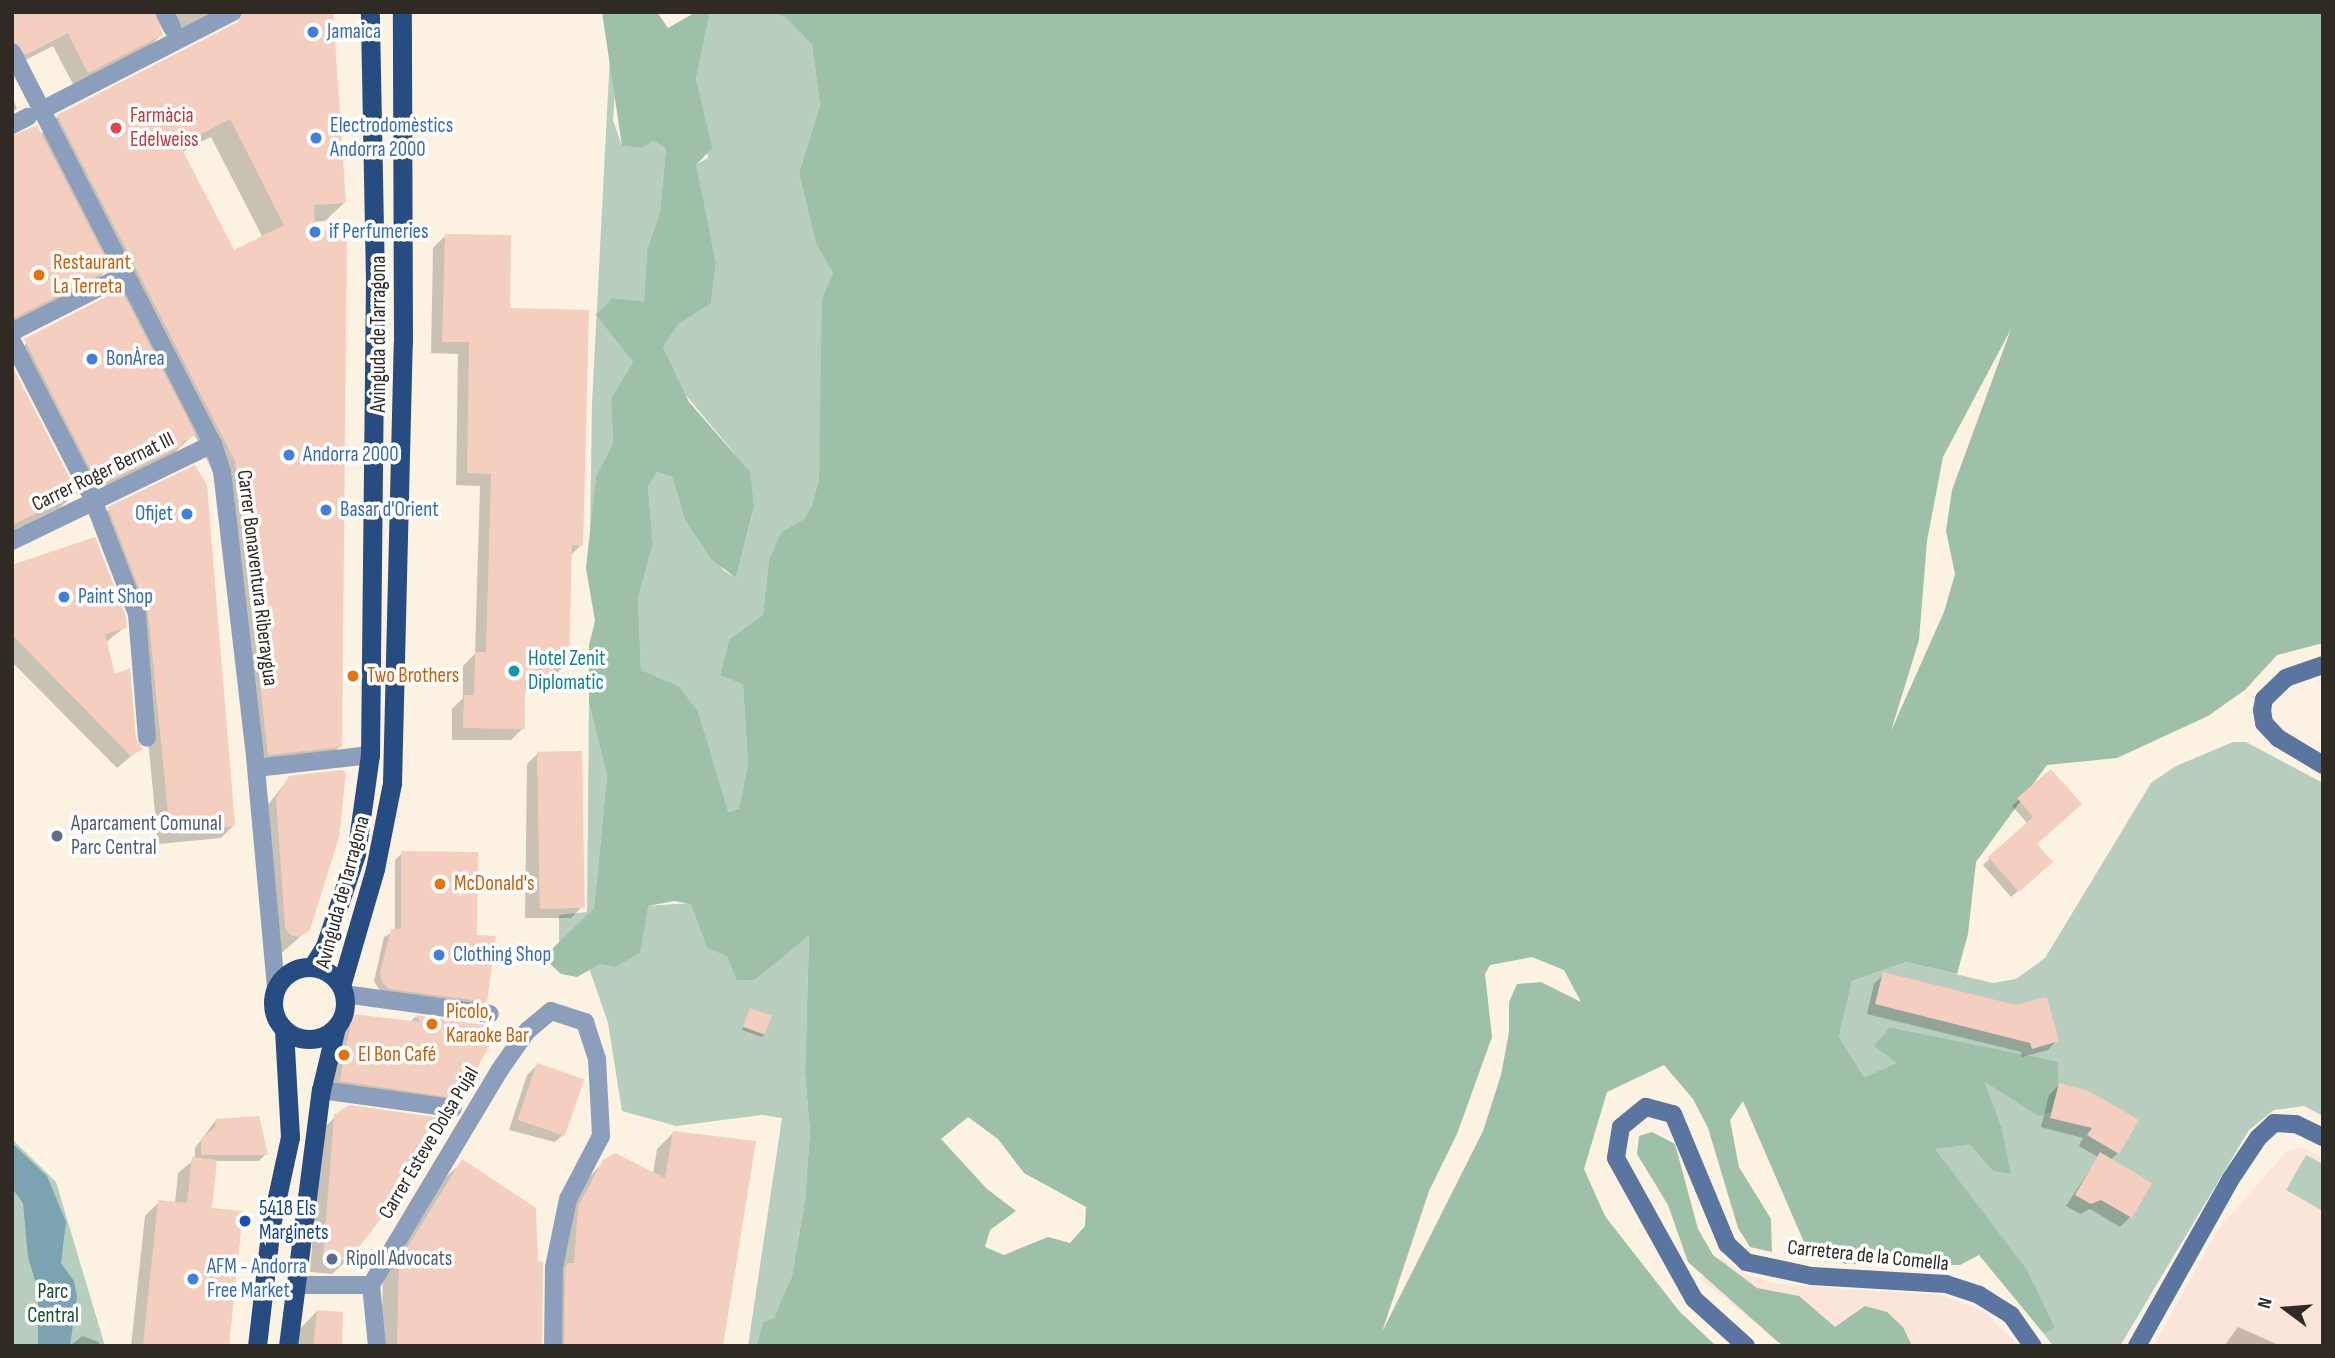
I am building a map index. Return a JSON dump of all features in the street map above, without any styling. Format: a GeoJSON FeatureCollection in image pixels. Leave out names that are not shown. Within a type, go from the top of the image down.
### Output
{"type":"FeatureCollection","features":[{"type":"Feature","properties":{"kind":"highway","name":"Avinguda de Tarragona"},"geometry":{"type":"LineString","coordinates":[[312,967],[325,946],[356,854],[370,755],[375,281],[370,12]]}},
{"type":"Feature","properties":{"kind":"highway","name":"Avinguda de Tarragona"},"geometry":{"type":"LineString","coordinates":[[343,990],[375,869],[392,783],[403,342],[402,12]]}},
{"type":"Feature","properties":{"kind":"highway"},"geometry":{"type":"LineString","coordinates":[[257,1346],[273,1215],[290,1137],[284,1029],[275,1013],[276,990],[290,972],[312,967],[329,973],[343,990],[342,1017],[336,1027],[321,1090],[288,1346]]}},
{"type":"Feature","properties":{"kind":"highway"},"geometry":{"type":"LineString","coordinates":[[284,1029],[294,1035],[316,1038],[336,1027]]}},
{"type":"Feature","properties":{"kind":"main road"},"geometry":{"type":"LineString","coordinates":[[2323,665],[2286,678],[2263,699],[2262,710],[2264,723],[2278,738],[2323,765]]}},
{"type":"Feature","properties":{"kind":"main road","name":"Carretera de la Comella"},"geometry":{"type":"LineString","coordinates":[[1746,1346],[1694,1299],[1616,1158],[1621,1128],[1646,1107],[1673,1114],[1727,1244],[1746,1262],[1812,1276],[1946,1284],[1979,1295],[2011,1315],[2033,1346]]}},
{"type":"Feature","properties":{"kind":"main road"},"geometry":{"type":"LineString","coordinates":[[2137,1346],[2224,1190],[2258,1138],[2274,1123],[2296,1124],[2323,1137]]}},
{"type":"Feature","properties":{"kind":"street"},"geometry":{"type":"LineString","coordinates":[[27,117],[233,12]]}},
{"type":"Feature","properties":{"kind":"street","name":"Carrer Bonaventura Riberaygua"},"geometry":{"type":"LineString","coordinates":[[12,52],[27,117],[124,275],[214,444],[222,471],[236,575],[276,990]]}},
{"type":"Feature","properties":{"kind":"street"},"geometry":{"type":"LineString","coordinates":[[12,332],[124,275]]}},
{"type":"Feature","properties":{"kind":"street"},"geometry":{"type":"LineString","coordinates":[[12,341],[91,496],[137,614],[146,738]]}},
{"type":"Feature","properties":{"kind":"street","name":"Carrer Roger Bernat III"},"geometry":{"type":"LineString","coordinates":[[12,541],[91,496],[214,444]]}},
{"type":"Feature","properties":{"kind":"street"},"geometry":{"type":"LineString","coordinates":[[256,768],[370,755]]}},
{"type":"Feature","properties":{"kind":"street"},"geometry":{"type":"LineString","coordinates":[[343,990],[490,1014]]}},
{"type":"Feature","properties":{"kind":"street","name":"Carrer Esteve Dolsa Pujal"},"geometry":{"type":"LineString","coordinates":[[371,1285],[527,1031],[551,1011],[585,1022],[597,1059],[601,1136],[568,1199],[554,1267],[553,1346]]}},
{"type":"Feature","properties":{"kind":"street"},"geometry":{"type":"LineString","coordinates":[[321,1090],[453,1108]]}},
{"type":"Feature","properties":{"kind":"street"},"geometry":{"type":"LineString","coordinates":[[296,1284],[371,1285],[377,1346]]}},
{"type":"Feature","properties":{"kind":"shaded area"},"geometry":{"type":"Polygon","coordinates":[[[2300,1147],[2323,1158],[2323,1346],[2154,1346],[2216,1232],[2287,1151],[2300,1147]]]}},
{"type":"Feature","properties":{"kind":"shaded area"},"geometry":{"type":"Polygon","coordinates":[[[1721,1257],[1741,1272],[1775,1284],[1939,1295],[1983,1311],[2020,1346],[1783,1346],[1700,1278],[1721,1257]]]}},
{"type":"Feature","properties":{"kind":"green space"},"geometry":{"type":"Polygon","coordinates":[[[602,12],[657,12],[668,28],[696,12],[710,12],[696,79],[712,148],[696,165],[716,263],[711,303],[677,325],[663,347],[689,402],[750,472],[754,507],[736,578],[712,560],[685,520],[672,477],[657,472],[648,487],[653,544],[638,598],[641,670],[679,686],[698,711],[728,812],[739,808],[748,763],[743,685],[720,675],[729,639],[763,615],[769,559],[781,532],[804,519],[812,505],[819,479],[822,299],[833,273],[816,244],[799,173],[820,105],[812,45],[785,17],[770,12],[2323,12],[2323,643],[2277,655],[2245,690],[2208,716],[2117,758],[2047,765],[1976,862],[1968,934],[1957,974],[1906,962],[1852,981],[1839,1037],[1864,1077],[1897,1063],[1874,1046],[1890,1027],[2058,1062],[2060,1109],[2038,1116],[1984,1081],[2001,1126],[2011,1174],[1993,1171],[1970,1145],[1935,1149],[2027,1270],[2055,1328],[2044,1334],[1979,1255],[1960,1265],[1845,1264],[1806,1247],[1743,1101],[1730,1120],[1739,1167],[1771,1219],[1772,1252],[1750,1247],[1738,1228],[1708,1128],[1693,1099],[1664,1065],[1607,1092],[1584,1169],[1605,1216],[1679,1311],[1716,1346],[756,1346],[763,1322],[774,1318],[792,1276],[805,1200],[810,1131],[805,1074],[809,935],[755,980],[737,980],[727,956],[707,948],[691,904],[674,901],[648,906],[640,953],[615,967],[600,964],[577,977],[561,974],[547,961],[553,948],[594,908],[607,776],[589,703],[589,645],[595,621],[586,568],[596,476],[613,443],[611,398],[633,362],[596,315],[612,298],[644,302],[647,250],[660,212],[666,149],[654,141],[642,148],[622,146],[602,12]],[[2011,329],[1943,457],[1927,541],[1919,640],[1891,731],[1944,612],[1955,574],[1946,531],[1952,490],[2011,329]],[[1532,957],[1490,965],[1485,974],[1492,1037],[1457,1134],[1429,1191],[1382,1332],[1483,1131],[1501,1075],[1509,1032],[1509,1002],[1517,984],[1541,982],[1581,1002],[1564,970],[1532,957]],[[968,1117],[941,1139],[987,1189],[1016,1211],[990,1230],[985,1247],[1004,1255],[1048,1237],[1070,1243],[1085,1226],[1086,1207],[1024,1173],[998,1139],[968,1117]]]}},
{"type":"Feature","properties":{"kind":"green space"},"geometry":{"type":"Polygon","coordinates":[[[710,12],[770,12],[785,17],[812,45],[820,105],[799,173],[816,244],[833,273],[824,295],[819,479],[812,505],[804,519],[781,532],[769,559],[763,615],[729,639],[720,675],[743,685],[748,763],[739,808],[727,812],[698,711],[679,686],[641,670],[638,598],[653,544],[648,487],[657,472],[672,477],[685,520],[724,571],[736,578],[753,512],[734,453],[685,394],[663,347],[672,324],[690,310],[711,303],[716,263],[695,165],[708,158],[696,79],[710,12]]]}},
{"type":"Feature","properties":{"kind":"green space"},"geometry":{"type":"Polygon","coordinates":[[[610,54],[616,80],[613,120],[622,146],[642,148],[654,141],[666,149],[660,212],[647,250],[644,303],[612,298],[597,315],[633,362],[611,398],[613,443],[596,476],[590,538],[592,404],[610,54]]]}},
{"type":"Feature","properties":{"kind":"green space"},"geometry":{"type":"Polygon","coordinates":[[[589,703],[607,776],[594,908],[559,943],[559,915],[587,912],[589,703]]]}},
{"type":"Feature","properties":{"kind":"green space"},"geometry":{"type":"Polygon","coordinates":[[[2233,742],[2246,742],[2323,783],[2323,1116],[2304,1106],[2274,1110],[2249,1130],[2120,1346],[2053,1346],[2044,1334],[2055,1328],[1988,1222],[1934,1149],[1970,1145],[1993,1171],[2001,1126],[1983,1080],[2060,1109],[2058,1063],[1891,1027],[1898,1063],[1864,1077],[1839,1037],[1852,981],[1906,962],[1993,983],[2016,979],[2045,958],[2151,783],[2176,766],[2233,742]]]}},
{"type":"Feature","properties":{"kind":"green space"},"geometry":{"type":"Polygon","coordinates":[[[691,903],[707,948],[728,952],[755,980],[809,934],[805,1074],[810,1131],[805,1200],[792,1276],[774,1319],[763,1322],[756,1346],[748,1346],[782,1118],[762,1115],[676,1126],[622,1111],[608,1023],[589,968],[648,906],[691,903]]]}},
{"type":"Feature","properties":{"kind":"green space"},"geometry":{"type":"Polygon","coordinates":[[[1652,1132],[1675,1144],[1698,1229],[1713,1255],[1757,1288],[1799,1296],[1835,1327],[1865,1306],[1887,1312],[1903,1327],[1912,1346],[1785,1346],[1778,1342],[1688,1262],[1668,1205],[1637,1154],[1639,1136],[1652,1132]]]}},
{"type":"Feature","properties":{"kind":"green space","name":"Parc Central"},"geometry":{"type":"Polygon","coordinates":[[[12,1139],[56,1182],[105,1346],[12,1346],[12,1139]]]}},
{"type":"Feature","properties":{"kind":"green space"},"geometry":{"type":"Polygon","coordinates":[[[2306,1155],[2323,1164],[2323,1211],[2286,1190],[2306,1155]]]}},
{"type":"Feature","properties":{"kind":"water"},"geometry":{"type":"Polygon","coordinates":[[[12,1143],[47,1176],[66,1222],[61,1263],[74,1281],[77,1296],[70,1346],[38,1346],[38,1290],[28,1257],[23,1203],[12,1188],[12,1143]]]}},
{"type":"Feature","properties":{"kind":"building"},"geometry":{"type":"Polygon","coordinates":[[[12,12],[154,12],[163,35],[88,73],[68,33],[26,55],[12,41],[12,12]]]}},
{"type":"Feature","properties":{"kind":"building"},"geometry":{"type":"Polygon","coordinates":[[[244,12],[333,12],[346,203],[314,205],[315,230],[347,231],[342,747],[268,755],[235,461],[57,115],[238,22],[244,12]],[[230,119],[180,145],[234,250],[284,225],[230,119]]]}},
{"type":"Feature","properties":{"kind":"building"},"geometry":{"type":"Polygon","coordinates":[[[37,125],[111,269],[12,319],[12,136],[37,125]]]}},
{"type":"Feature","properties":{"kind":"building"},"geometry":{"type":"Polygon","coordinates":[[[445,234],[511,235],[510,308],[589,310],[583,546],[572,545],[569,663],[554,663],[553,680],[525,680],[525,729],[463,728],[464,695],[474,695],[475,652],[486,652],[491,474],[467,473],[469,342],[442,342],[445,234]]]}},
{"type":"Feature","properties":{"kind":"building"},"geometry":{"type":"Polygon","coordinates":[[[121,289],[196,435],[182,442],[184,445],[99,486],[24,339],[121,289]]]}},
{"type":"Feature","properties":{"kind":"building"},"geometry":{"type":"Polygon","coordinates":[[[12,366],[78,494],[12,525],[12,366]]]}},
{"type":"Feature","properties":{"kind":"building"},"geometry":{"type":"Polygon","coordinates":[[[195,465],[207,485],[235,826],[170,833],[148,613],[108,507],[195,465]]]}},
{"type":"Feature","properties":{"kind":"building","name":"Paint Shop"},"geometry":{"type":"Polygon","coordinates":[[[95,537],[126,617],[127,628],[105,634],[115,674],[130,668],[136,739],[143,749],[131,756],[12,635],[12,565],[95,537]]]}},
{"type":"Feature","properties":{"kind":"building"},"geometry":{"type":"Polygon","coordinates":[[[582,751],[585,908],[540,909],[537,752],[582,751]]]}},
{"type":"Feature","properties":{"kind":"building"},"geometry":{"type":"Polygon","coordinates":[[[2051,769],[2082,804],[2037,844],[2053,862],[2019,892],[1988,857],[2033,817],[2017,798],[2051,769]]]}},
{"type":"Feature","properties":{"kind":"building"},"geometry":{"type":"Polygon","coordinates":[[[341,770],[346,772],[339,837],[310,930],[299,937],[290,935],[285,927],[276,798],[289,776],[341,770]]]}},
{"type":"Feature","properties":{"kind":"building"},"geometry":{"type":"Polygon","coordinates":[[[401,851],[478,852],[477,935],[496,936],[487,1002],[389,989],[382,982],[380,973],[391,929],[401,929],[401,851]]]}},
{"type":"Feature","properties":{"kind":"building"},"geometry":{"type":"Polygon","coordinates":[[[1883,972],[2016,1005],[2047,997],[2059,1041],[2032,1049],[2030,1043],[1875,1004],[1883,972]]]}},
{"type":"Feature","properties":{"kind":"building"},"geometry":{"type":"Polygon","coordinates":[[[750,1008],[772,1016],[765,1035],[743,1027],[750,1008]]]}},
{"type":"Feature","properties":{"kind":"building"},"geometry":{"type":"Polygon","coordinates":[[[352,1014],[421,1022],[415,1015],[484,1025],[483,1032],[496,1034],[460,1099],[340,1081],[352,1014]]]}},
{"type":"Feature","properties":{"kind":"building"},"geometry":{"type":"Polygon","coordinates":[[[537,1063],[584,1079],[565,1136],[517,1120],[537,1063]]]}},
{"type":"Feature","properties":{"kind":"building"},"geometry":{"type":"Polygon","coordinates":[[[2059,1083],[2089,1091],[2139,1120],[2119,1154],[2087,1135],[2092,1128],[2050,1118],[2059,1083]]]}},
{"type":"Feature","properties":{"kind":"building"},"geometry":{"type":"Polygon","coordinates":[[[349,1105],[449,1119],[435,1142],[439,1145],[348,1261],[343,1261],[323,1258],[334,1115],[349,1105]]]}},
{"type":"Feature","properties":{"kind":"building"},"geometry":{"type":"Polygon","coordinates":[[[259,1116],[268,1155],[201,1155],[201,1139],[215,1127],[216,1119],[259,1116]]]}},
{"type":"Feature","properties":{"kind":"building"},"geometry":{"type":"Polygon","coordinates":[[[673,1131],[756,1141],[723,1346],[564,1346],[565,1268],[567,1263],[574,1263],[578,1206],[603,1160],[615,1153],[665,1178],[673,1131]]]}},
{"type":"Feature","properties":{"kind":"building"},"geometry":{"type":"Polygon","coordinates":[[[2100,1152],[2152,1183],[2132,1218],[2101,1200],[2091,1204],[2075,1195],[2100,1152]]]}},
{"type":"Feature","properties":{"kind":"building","name":"AFM - Andorra Free Market"},"geometry":{"type":"Polygon","coordinates":[[[192,1157],[217,1160],[212,1208],[243,1211],[229,1346],[143,1346],[158,1200],[187,1203],[192,1157]]]}},
{"type":"Feature","properties":{"kind":"building"},"geometry":{"type":"Polygon","coordinates":[[[462,1159],[536,1208],[538,1261],[543,1262],[542,1346],[397,1346],[399,1261],[462,1159]]]}},
{"type":"Feature","properties":{"kind":"building"},"geometry":{"type":"Polygon","coordinates":[[[317,1310],[343,1312],[342,1346],[313,1346],[317,1310]]]}},
{"type":"Feature","properties":{"kind":"place","name":"Jamaica"},"geometry":{"type":"Point","coordinates":[313,32]}},
{"type":"Feature","properties":{"kind":"place","name":"Farmàcia Edelweiss"},"geometry":{"type":"Point","coordinates":[116,128]}},
{"type":"Feature","properties":{"kind":"place","name":"Electrodomèstics Andorra 2000"},"geometry":{"type":"Point","coordinates":[316,138]}},
{"type":"Feature","properties":{"kind":"place","name":"if Perfumeries"},"geometry":{"type":"Point","coordinates":[315,232]}},
{"type":"Feature","properties":{"kind":"place","name":"Restaurant La Terreta"},"geometry":{"type":"Point","coordinates":[39,275]}},
{"type":"Feature","properties":{"kind":"place","name":"BonÀrea"},"geometry":{"type":"Point","coordinates":[92,359]}},
{"type":"Feature","properties":{"kind":"place","name":"Andorra 2000"},"geometry":{"type":"Point","coordinates":[289,455]}},
{"type":"Feature","properties":{"kind":"place","name":"Basar d'Orient"},"geometry":{"type":"Point","coordinates":[326,510]}},
{"type":"Feature","properties":{"kind":"place","name":"Ofijet"},"geometry":{"type":"Point","coordinates":[187,514]}},
{"type":"Feature","properties":{"kind":"place","name":"Paint Shop"},"geometry":{"type":"Point","coordinates":[64,597]}},
{"type":"Feature","properties":{"kind":"place","name":"Hotel Zenit Diplomatic"},"geometry":{"type":"Point","coordinates":[514,671]}},
{"type":"Feature","properties":{"kind":"place","name":"Two Brothers"},"geometry":{"type":"Point","coordinates":[353,676]}},
{"type":"Feature","properties":{"kind":"place","name":"Aparcament Comunal Parc Central"},"geometry":{"type":"Point","coordinates":[57,836]}},
{"type":"Feature","properties":{"kind":"place","name":"McDonald's"},"geometry":{"type":"Point","coordinates":[440,884]}},
{"type":"Feature","properties":{"kind":"place","name":"Clothing Shop"},"geometry":{"type":"Point","coordinates":[439,955]}},
{"type":"Feature","properties":{"kind":"place","name":"Picolo, Karaoke Bar"},"geometry":{"type":"Point","coordinates":[432,1024]}},
{"type":"Feature","properties":{"kind":"place","name":"El Bon Café"},"geometry":{"type":"Point","coordinates":[344,1055]}},
{"type":"Feature","properties":{"kind":"place","name":"5418 Els Marginets"},"geometry":{"type":"Point","coordinates":[245,1221]}},
{"type":"Feature","properties":{"kind":"place","name":"Ripoll Advocats"},"geometry":{"type":"Point","coordinates":[332,1259]}},
{"type":"Feature","properties":{"kind":"place","name":"AFM - Andorra Free Market"},"geometry":{"type":"Point","coordinates":[193,1279]}}]}
